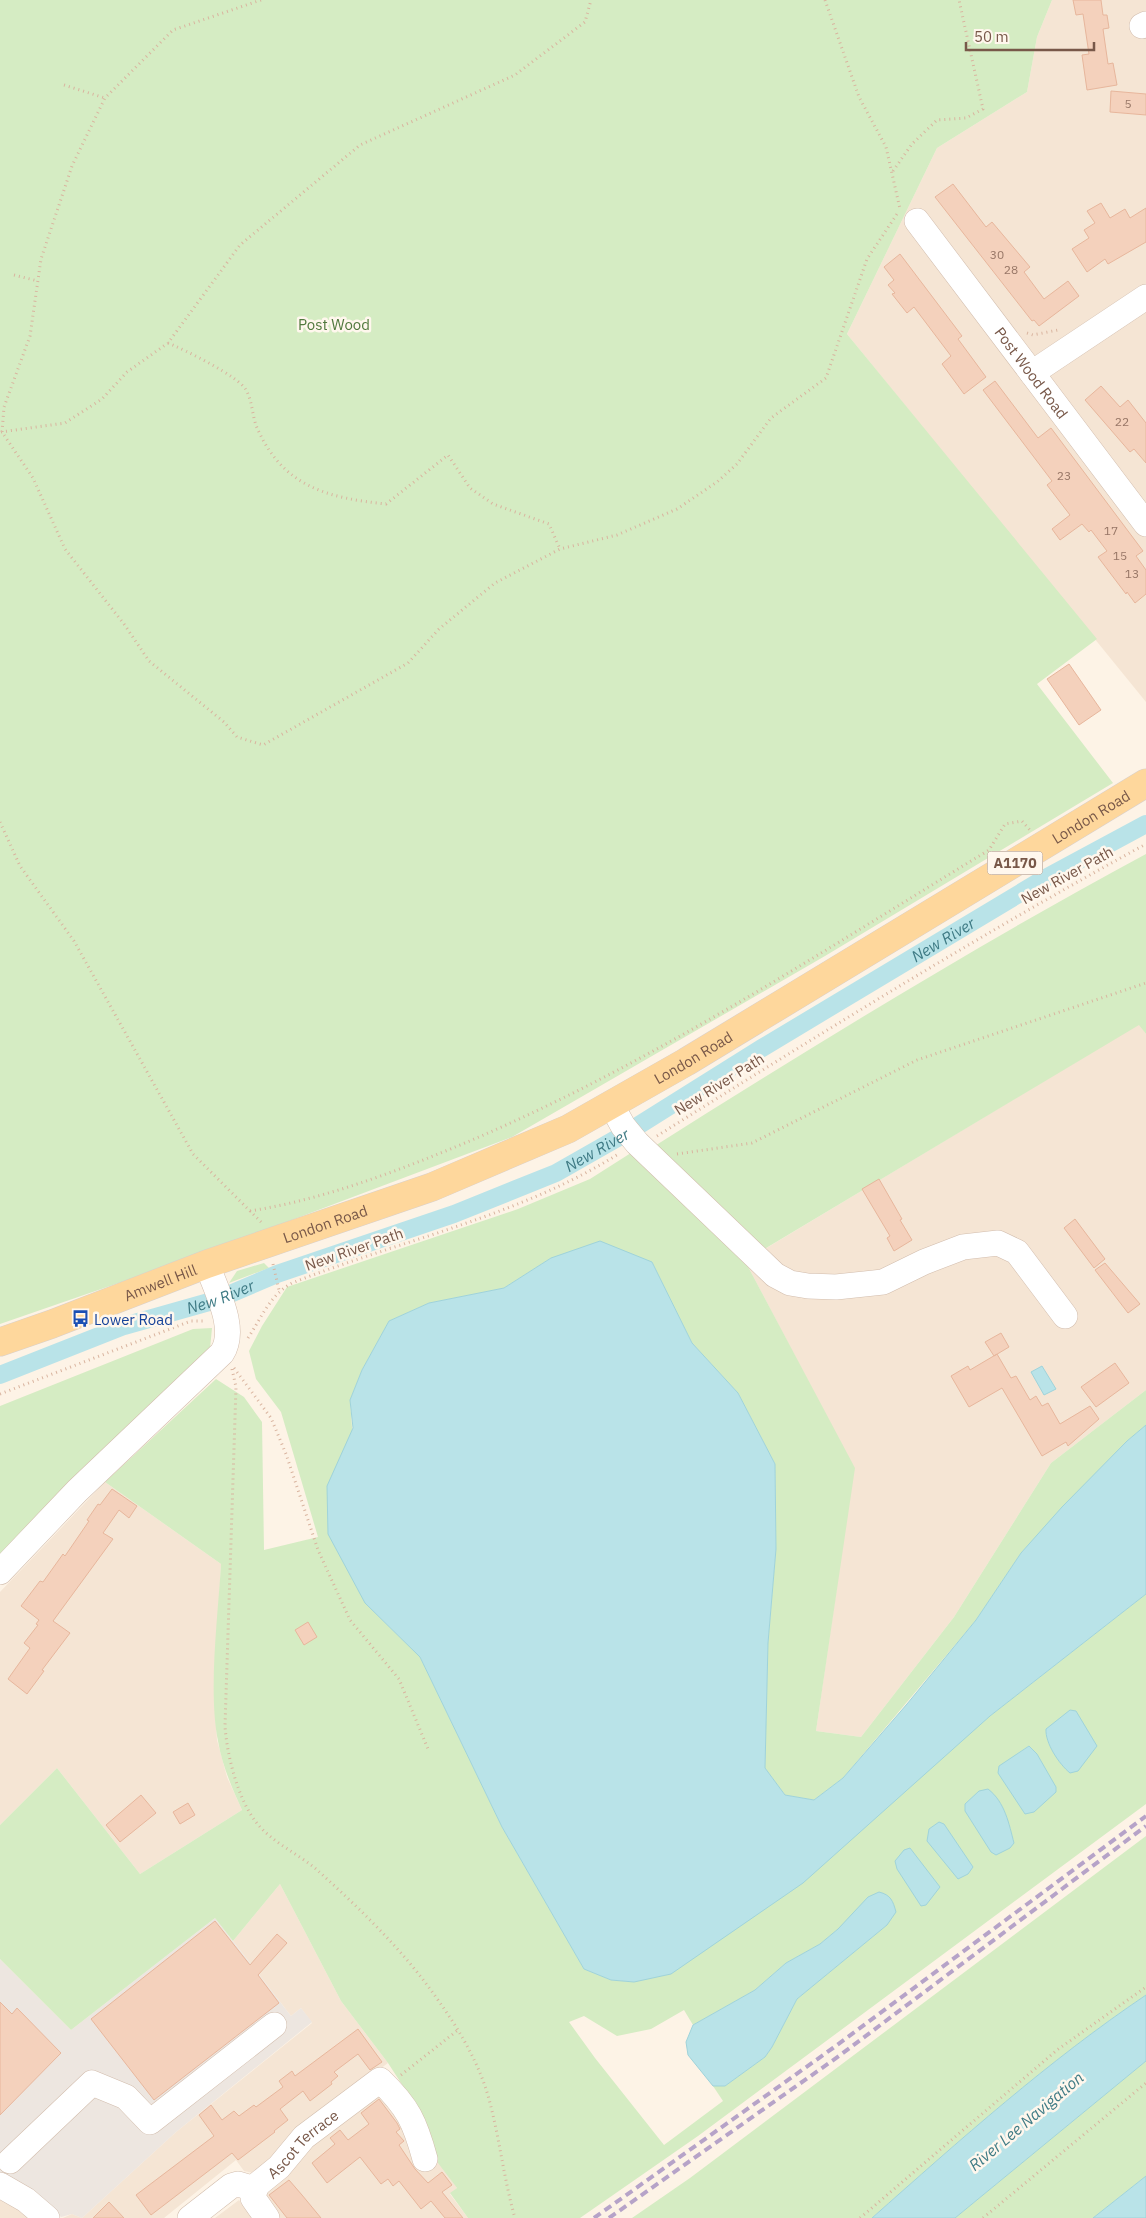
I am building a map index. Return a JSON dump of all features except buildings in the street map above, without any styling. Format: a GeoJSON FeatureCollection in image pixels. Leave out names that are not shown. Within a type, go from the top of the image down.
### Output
{"type":"FeatureCollection","features":[{"type":"Feature","properties":{"kind":"main road","name":"London Road"},"geometry":{"type":"LineString","coordinates":[[214,1296],[270,1255],[519,1151],[626,1128],[1040,848],[1146,783]]}},
{"type":"Feature","properties":{"kind":"main road","name":"Amwell Hill"},"geometry":{"type":"LineString","coordinates":[[0,1342],[52,1324],[214,1296]]}},
{"type":"Feature","properties":{"kind":"street","name":"Post Wood Road"},"geometry":{"type":"LineString","coordinates":[[917,221],[1146,524]]}},
{"type":"Feature","properties":{"kind":"street"},"geometry":{"type":"LineString","coordinates":[[1032,373],[1146,297]]}},
{"type":"Feature","properties":{"kind":"street"},"geometry":{"type":"LineString","coordinates":[[626,1128],[775,1274],[790,1283],[836,1287],[882,1282],[924,1262],[963,1247],[998,1243],[1017,1252],[1065,1316]]}},
{"type":"Feature","properties":{"kind":"street"},"geometry":{"type":"LineString","coordinates":[[0,1572],[77,1491],[222,1352],[228,1334],[214,1296]]}},
{"type":"Feature","properties":{"kind":"street"},"geometry":{"type":"LineString","coordinates":[[3,2161],[92,2083],[126,2097],[150,2122],[274,2025]]}},
{"type":"Feature","properties":{"kind":"street"},"geometry":{"type":"LineString","coordinates":[[383,2083],[400,2100],[416,2125],[425,2159]]}},
{"type":"Feature","properties":{"kind":"street","name":"Ascot Terrace"},"geometry":{"type":"LineString","coordinates":[[267,2218],[255,2203],[252,2194],[255,2189],[280,2167],[304,2137],[383,2083]]}},
{"type":"Feature","properties":{"kind":"street"},"geometry":{"type":"LineString","coordinates":[[190,2218],[231,2186],[238,2184],[255,2189]]}},
{"type":"Feature","properties":{"kind":"street"},"geometry":{"type":"LineString","coordinates":[[0,2185],[26,2200],[47,2218]]}},
{"type":"Feature","properties":{"kind":"path"},"geometry":{"type":"LineString","coordinates":[[261,0],[174,30],[105,98],[72,166],[41,259],[30,336],[4,406],[1,432],[33,478],[65,550],[124,624],[149,661],[224,722],[238,737],[263,745],[408,663],[439,629],[495,583],[560,549],[617,535],[677,509],[717,482],[737,464],[771,418],[826,378],[867,259],[901,208],[886,147],[859,97],[825,0]]}},
{"type":"Feature","properties":{"kind":"path"},"geometry":{"type":"LineString","coordinates":[[1,432],[65,423],[102,399],[127,372],[168,342],[240,245],[360,145],[515,75],[585,22],[591,0]]}},
{"type":"Feature","properties":{"kind":"path"},"geometry":{"type":"LineString","coordinates":[[893,172],[912,144],[938,120],[966,118],[982,109],[959,0]]}},
{"type":"Feature","properties":{"kind":"path"},"geometry":{"type":"LineString","coordinates":[[64,85],[105,98]]}},
{"type":"Feature","properties":{"kind":"path"},"geometry":{"type":"LineString","coordinates":[[14,275],[38,281]]}},
{"type":"Feature","properties":{"kind":"path"},"geometry":{"type":"LineString","coordinates":[[1025,332],[1033,335],[1060,329]]}},
{"type":"Feature","properties":{"kind":"path"},"geometry":{"type":"LineString","coordinates":[[168,342],[202,358],[246,388],[258,430],[277,462],[300,482],[329,495],[386,504],[448,455],[470,488],[493,504],[549,524],[560,549]]}},
{"type":"Feature","properties":{"kind":"path"},"geometry":{"type":"LineString","coordinates":[[250,1211],[284,1206],[328,1194],[407,1166],[492,1132],[573,1093],[752,993],[989,850],[1005,824],[1022,821],[1027,825],[1040,848]]}},
{"type":"Feature","properties":{"kind":"path"},"geometry":{"type":"LineString","coordinates":[[0,822],[20,866],[74,942],[193,1154],[263,1224],[279,1290],[266,1306],[250,1336]]}},
{"type":"Feature","properties":{"kind":"path","name":"New River Path"},"geometry":{"type":"LineString","coordinates":[[279,1290],[308,1277],[458,1225],[561,1186],[600,1166],[626,1128],[657,1136],[774,1062],[1051,896],[1146,844]]}},
{"type":"Feature","properties":{"kind":"path"},"geometry":{"type":"LineString","coordinates":[[672,1155],[752,1143],[917,1060],[1146,983]]}},
{"type":"Feature","properties":{"kind":"path"},"geometry":{"type":"LineString","coordinates":[[0,1394],[191,1321],[214,1296]]}},
{"type":"Feature","properties":{"kind":"path"},"geometry":{"type":"LineString","coordinates":[[428,1749],[399,1679],[350,1620],[318,1550],[286,1454],[271,1418],[231,1363],[236,1387],[224,1726],[226,1747],[235,1776],[247,1808],[262,1830],[314,1868],[397,1948],[433,1992],[458,2030],[473,2056],[491,2104],[502,2165],[515,2218]]}},
{"type":"Feature","properties":{"kind":"path"},"geometry":{"type":"LineString","coordinates":[[860,2218],[1057,2050],[1146,1988]]}},
{"type":"Feature","properties":{"kind":"path"},"geometry":{"type":"LineString","coordinates":[[383,2083],[458,2030]]}},
{"type":"Feature","properties":{"kind":"path"},"geometry":{"type":"LineString","coordinates":[[983,2218],[1146,2083]]}},
{"type":"Feature","properties":{"kind":"shaded area"},"geometry":{"type":"Polygon","coordinates":[[[1052,0],[1146,0],[1146,702],[847,334],[937,148],[1027,92],[1037,37],[1052,0]]]}},
{"type":"Feature","properties":{"kind":"shaded area"},"geometry":{"type":"Polygon","coordinates":[[[1139,1024],[1146,1034],[1146,1390],[1051,1463],[954,1617],[861,1737],[816,1731],[854,1468],[745,1261],[1139,1024]]]}},
{"type":"Feature","properties":{"kind":"shaded area"},"geometry":{"type":"Polygon","coordinates":[[[105,1482],[221,1564],[214,1696],[217,1740],[227,1777],[242,1810],[140,1874],[57,1768],[0,1825],[0,1592],[105,1482]]]}},
{"type":"Feature","properties":{"kind":"shaded area"},"geometry":{"type":"Polygon","coordinates":[[[280,1884],[341,2001],[388,2063],[343,2096],[253,2173],[244,2171],[236,2160],[164,2218],[82,2218],[176,2132],[312,2023],[301,2008],[291,2016],[233,1941],[280,1884]]]}},
{"type":"Feature","properties":{"kind":"shaded area"},"geometry":{"type":"Polygon","coordinates":[[[215,1918],[291,2016],[301,2008],[312,2022],[176,2132],[82,2218],[72,2214],[61,2217],[46,2202],[0,2174],[0,1959],[71,2030],[215,1918]]]}},
{"type":"Feature","properties":{"kind":"shaded area"},"geometry":{"type":"Polygon","coordinates":[[[379,2090],[436,2157],[457,2188],[450,2194],[468,2218],[278,2218],[264,2192],[307,2146],[379,2090]]]}},
{"type":"Feature","properties":{"kind":"shaded area"},"geometry":{"type":"Polygon","coordinates":[[[0,2199],[11,2205],[32,2218],[0,2218],[0,2199]]]}},
{"type":"Feature","properties":{"kind":"shaded area"},"geometry":{"type":"Polygon","coordinates":[[[239,2200],[253,2218],[215,2218],[239,2200]]]}},
{"type":"Feature","properties":{"kind":"shaded area"},"geometry":{"type":"Polygon","coordinates":[[[72,2214],[82,2218],[63,2218],[72,2214]]]}},
{"type":"Feature","properties":{"kind":"green space","name":"Post Wood"},"geometry":{"type":"Polygon","coordinates":[[[0,0],[1052,0],[1037,37],[1027,92],[937,148],[847,334],[1097,639],[1037,684],[1113,783],[825,956],[512,1137],[191,1258],[0,1324],[0,0]]]}},
{"type":"Feature","properties":{"kind":"green space"},"geometry":{"type":"Polygon","coordinates":[[[1146,854],[1146,1034],[1139,1025],[761,1251],[650,1149],[896,997],[1020,924],[1146,854]]]}},
{"type":"Feature","properties":{"kind":"green space"},"geometry":{"type":"Polygon","coordinates":[[[634,1151],[745,1261],[855,1468],[816,1731],[861,1737],[954,1617],[1051,1463],[1146,1390],[1146,1425],[1127,1441],[1021,1553],[976,1620],[843,1778],[814,1800],[785,1795],[765,1768],[768,1643],[776,1549],[775,1464],[738,1393],[692,1343],[652,1262],[551,1258],[504,1288],[429,1303],[389,1321],[362,1370],[350,1400],[365,1603],[420,1657],[502,1827],[584,1969],[611,1980],[634,1982],[990,1716],[1146,1594],[1146,1804],[698,2136],[580,2218],[468,2218],[450,2193],[457,2188],[438,2163],[425,2120],[388,2063],[341,2001],[280,1884],[233,1941],[215,1918],[71,2030],[0,1959],[0,1825],[57,1768],[140,1874],[242,1810],[222,1759],[215,1721],[214,1677],[221,1564],[105,1482],[216,1379],[244,1397],[262,1422],[264,1550],[318,1537],[281,1412],[256,1379],[249,1351],[262,1326],[287,1287],[518,1209],[590,1179],[634,1151]],[[1029,1746],[999,1767],[1045,1771],[1037,1754],[1029,1746]],[[887,1925],[838,1929],[820,1944],[786,1963],[755,1990],[693,2025],[684,2010],[651,2029],[617,2036],[584,2016],[569,2022],[664,2145],[723,2101],[713,2086],[725,2086],[765,2057],[797,1999],[887,1925]]]}},
{"type":"Feature","properties":{"kind":"green space"},"geometry":{"type":"Polygon","coordinates":[[[264,1263],[269,1268],[229,1283],[237,1271],[264,1263]]]}},
{"type":"Feature","properties":{"kind":"green space"},"geometry":{"type":"Polygon","coordinates":[[[212,1328],[210,1349],[0,1558],[0,1406],[193,1329],[212,1328]]]}},
{"type":"Feature","properties":{"kind":"green space"},"geometry":{"type":"Polygon","coordinates":[[[1146,1836],[1146,1995],[1039,2074],[872,2218],[632,2218],[690,2178],[1146,1836]]]}},
{"type":"Feature","properties":{"kind":"green space"},"geometry":{"type":"Polygon","coordinates":[[[1146,2061],[1146,2176],[1093,2218],[955,2218],[1146,2061]]]}},
{"type":"Feature","properties":{"kind":"water"},"geometry":{"type":"Polygon","coordinates":[[[600,1241],[652,1262],[692,1343],[738,1393],[775,1464],[776,1549],[768,1643],[765,1768],[785,1795],[814,1800],[843,1778],[976,1620],[1021,1553],[1062,1507],[1127,1441],[1146,1425],[1146,1594],[990,1716],[803,1883],[671,1974],[634,1982],[611,1980],[584,1969],[502,1827],[420,1657],[365,1603],[328,1534],[327,1486],[353,1428],[350,1400],[362,1370],[389,1321],[429,1303],[504,1288],[551,1258],[600,1241]]]}},
{"type":"Feature","properties":{"kind":"water"},"geometry":{"type":"Polygon","coordinates":[[[1042,1366],[1056,1389],[1044,1395],[1031,1372],[1042,1366]]]}},
{"type":"Feature","properties":{"kind":"water"},"geometry":{"type":"Polygon","coordinates":[[[1070,1710],[1076,1711],[1097,1746],[1078,1771],[1070,1773],[1054,1753],[1046,1735],[1046,1729],[1070,1710]]]}},
{"type":"Feature","properties":{"kind":"water"},"geometry":{"type":"Polygon","coordinates":[[[1029,1746],[1037,1754],[1056,1787],[1056,1792],[1034,1812],[1025,1814],[998,1773],[999,1766],[1029,1746]]]}},
{"type":"Feature","properties":{"kind":"water"},"geometry":{"type":"Polygon","coordinates":[[[988,1789],[999,1800],[1008,1821],[1014,1843],[1010,1848],[996,1855],[991,1852],[965,1811],[965,1804],[979,1791],[988,1789]]]}},
{"type":"Feature","properties":{"kind":"water"},"geometry":{"type":"Polygon","coordinates":[[[939,1822],[944,1824],[973,1867],[968,1874],[958,1879],[927,1841],[929,1829],[939,1822]]]}},
{"type":"Feature","properties":{"kind":"water"},"geometry":{"type":"Polygon","coordinates":[[[910,1848],[940,1887],[926,1905],[921,1906],[897,1869],[895,1861],[904,1850],[910,1848]]]}},
{"type":"Feature","properties":{"kind":"water"},"geometry":{"type":"Polygon","coordinates":[[[879,1892],[891,1899],[896,1912],[887,1925],[797,1999],[765,2057],[725,2086],[713,2086],[688,2055],[686,2042],[693,2025],[755,1990],[786,1963],[820,1944],[838,1929],[868,1897],[879,1892]]]}},
{"type":"Feature","properties":{"kind":"water","name":"River Lee Navigation"},"geometry":{"type":"Polygon","coordinates":[[[1146,1995],[1146,2061],[955,2218],[872,2218],[1039,2074],[1146,1995]]]}},
{"type":"Feature","properties":{"kind":"water"},"geometry":{"type":"Polygon","coordinates":[[[1146,2176],[1146,2218],[1093,2218],[1146,2176]]]}},
{"type":"Feature","properties":{"kind":"waterway","name":"New River"},"geometry":{"type":"LineString","coordinates":[[0,1375],[124,1326],[216,1300],[277,1274],[454,1214],[556,1173],[628,1132],[762,1048],[1042,880],[1146,824]]}},
{"type":"Feature","properties":{"kind":"railway"},"geometry":{"type":"LineString","coordinates":[[594,2218],[833,2048],[1146,1816]]}},
{"type":"Feature","properties":{"kind":"railway"},"geometry":{"type":"LineString","coordinates":[[609,2218],[839,2056],[1146,1826]]}},
{"type":"Feature","properties":{"kind":"place","name":"Lower Road"},"geometry":{"type":"Point","coordinates":[80,1319]}}]}
